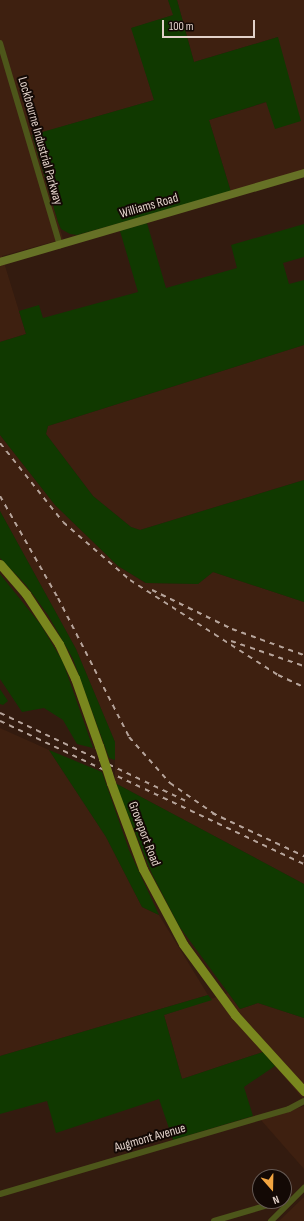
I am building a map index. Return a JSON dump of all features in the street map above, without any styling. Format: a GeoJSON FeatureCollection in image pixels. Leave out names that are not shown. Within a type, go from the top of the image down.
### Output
{"type":"FeatureCollection","features":[{"type":"Feature","properties":{"kind":"main road","name":"Williams Road"},"geometry":{"type":"LineString","coordinates":[[0,262],[304,172]]}},
{"type":"Feature","properties":{"kind":"main road","name":"Groveport Road"},"geometry":{"type":"LineString","coordinates":[[0,564],[38,611],[63,651],[75,678],[111,783],[143,869],[183,944],[235,1015],[304,1091]]}},
{"type":"Feature","properties":{"kind":"street","name":"Lockbourne Industrial Parkway"},"geometry":{"type":"LineString","coordinates":[[0,43],[60,245]]}},
{"type":"Feature","properties":{"kind":"street","name":"Augmont Avenue"},"geometry":{"type":"LineString","coordinates":[[0,1194],[288,1109],[304,1101]]}},
{"type":"Feature","properties":{"kind":"street"},"geometry":{"type":"LineString","coordinates":[[272,1221],[304,1188]]}},
{"type":"Feature","properties":{"kind":"street"},"geometry":{"type":"LineString","coordinates":[[214,1221],[255,1209]]}},
{"type":"Feature","properties":{"kind":"shaded area"},"geometry":{"type":"Polygon","coordinates":[[[0,0],[168,0],[174,15],[132,28],[154,100],[33,135],[63,239],[2,256],[26,334],[0,342],[0,0]]]}},
{"type":"Feature","properties":{"kind":"shaded area"},"geometry":{"type":"Polygon","coordinates":[[[177,0],[304,0],[304,171],[231,192],[209,120],[267,102],[278,37],[194,62],[177,0]]]}},
{"type":"Feature","properties":{"kind":"shaded area"},"geometry":{"type":"Polygon","coordinates":[[[304,345],[304,480],[140,530],[131,527],[93,496],[46,434],[48,426],[304,345]]]}},
{"type":"Feature","properties":{"kind":"shaded area"},"geometry":{"type":"Polygon","coordinates":[[[0,435],[55,505],[118,566],[145,583],[198,584],[213,572],[304,602],[304,884],[115,783],[115,742],[76,649],[0,511],[0,435]]]}},
{"type":"Feature","properties":{"kind":"shaded area"},"geometry":{"type":"Polygon","coordinates":[[[0,728],[49,750],[106,837],[142,907],[159,915],[208,995],[0,1056],[0,728]]]}},
{"type":"Feature","properties":{"kind":"shaded area"},"geometry":{"type":"Polygon","coordinates":[[[228,993],[240,1009],[258,1003],[304,1018],[304,1100],[263,1052],[182,1079],[164,1015],[228,993]]]}},
{"type":"Feature","properties":{"kind":"shaded area"},"geometry":{"type":"Polygon","coordinates":[[[304,1106],[304,1169],[261,1120],[304,1106]]]}},
{"type":"Feature","properties":{"kind":"shaded area"},"geometry":{"type":"Polygon","coordinates":[[[304,1197],[304,1221],[279,1221],[292,1209],[304,1197]]]}},
{"type":"Feature","properties":{"kind":"green space"},"geometry":{"type":"Polygon","coordinates":[[[168,0],[177,0],[194,62],[278,37],[301,121],[275,129],[266,102],[209,120],[231,192],[77,235],[70,234],[61,229],[58,222],[32,135],[154,100],[131,28],[173,15],[168,0]]]}},
{"type":"Feature","properties":{"kind":"green space"},"geometry":{"type":"Polygon","coordinates":[[[147,223],[166,288],[237,268],[231,245],[304,224],[304,257],[283,263],[289,284],[304,280],[304,345],[48,426],[46,434],[93,496],[131,527],[140,530],[304,480],[304,602],[213,572],[198,584],[146,583],[118,566],[55,505],[0,435],[0,342],[26,334],[19,311],[39,305],[43,318],[138,292],[120,231],[147,223]]]}},
{"type":"Feature","properties":{"kind":"green space"},"geometry":{"type":"Polygon","coordinates":[[[0,511],[76,649],[115,742],[115,760],[109,758],[73,659],[48,615],[26,585],[0,558],[0,511]]]}},
{"type":"Feature","properties":{"kind":"green space"},"geometry":{"type":"Polygon","coordinates":[[[0,574],[41,625],[63,662],[93,748],[77,744],[63,720],[44,708],[22,712],[0,679],[0,574]]]}},
{"type":"Feature","properties":{"kind":"green space"},"geometry":{"type":"Polygon","coordinates":[[[0,689],[8,701],[3,705],[0,704],[0,689]]]}},
{"type":"Feature","properties":{"kind":"green space"},"geometry":{"type":"Polygon","coordinates":[[[49,750],[102,772],[129,850],[159,915],[142,907],[106,837],[49,750]]]}},
{"type":"Feature","properties":{"kind":"green space"},"geometry":{"type":"Polygon","coordinates":[[[115,783],[304,884],[304,1018],[258,1003],[240,1009],[179,926],[152,874],[115,783]]]}},
{"type":"Feature","properties":{"kind":"green space"},"geometry":{"type":"Polygon","coordinates":[[[208,995],[212,1000],[164,1015],[182,1079],[263,1052],[275,1066],[244,1087],[253,1116],[173,1140],[159,1099],[56,1133],[47,1101],[0,1114],[0,1056],[208,995]]]}},
{"type":"Feature","properties":{"kind":"railway"},"geometry":{"type":"LineString","coordinates":[[0,443],[63,522],[130,580],[278,675],[304,687]]}},
{"type":"Feature","properties":{"kind":"railway"},"geometry":{"type":"LineString","coordinates":[[0,496],[58,598],[129,737],[170,783],[216,815]]}},
{"type":"Feature","properties":{"kind":"railway"},"geometry":{"type":"LineString","coordinates":[[152,590],[232,629],[304,655]]}},
{"type":"Feature","properties":{"kind":"railway"},"geometry":{"type":"LineString","coordinates":[[231,641],[304,666]]}},
{"type":"Feature","properties":{"kind":"railway"},"geometry":{"type":"LineString","coordinates":[[0,713],[186,801]]}},
{"type":"Feature","properties":{"kind":"railway"},"geometry":{"type":"LineString","coordinates":[[0,721],[304,864]]}},
{"type":"Feature","properties":{"kind":"railway"},"geometry":{"type":"LineString","coordinates":[[212,813],[304,856]]}}]}
